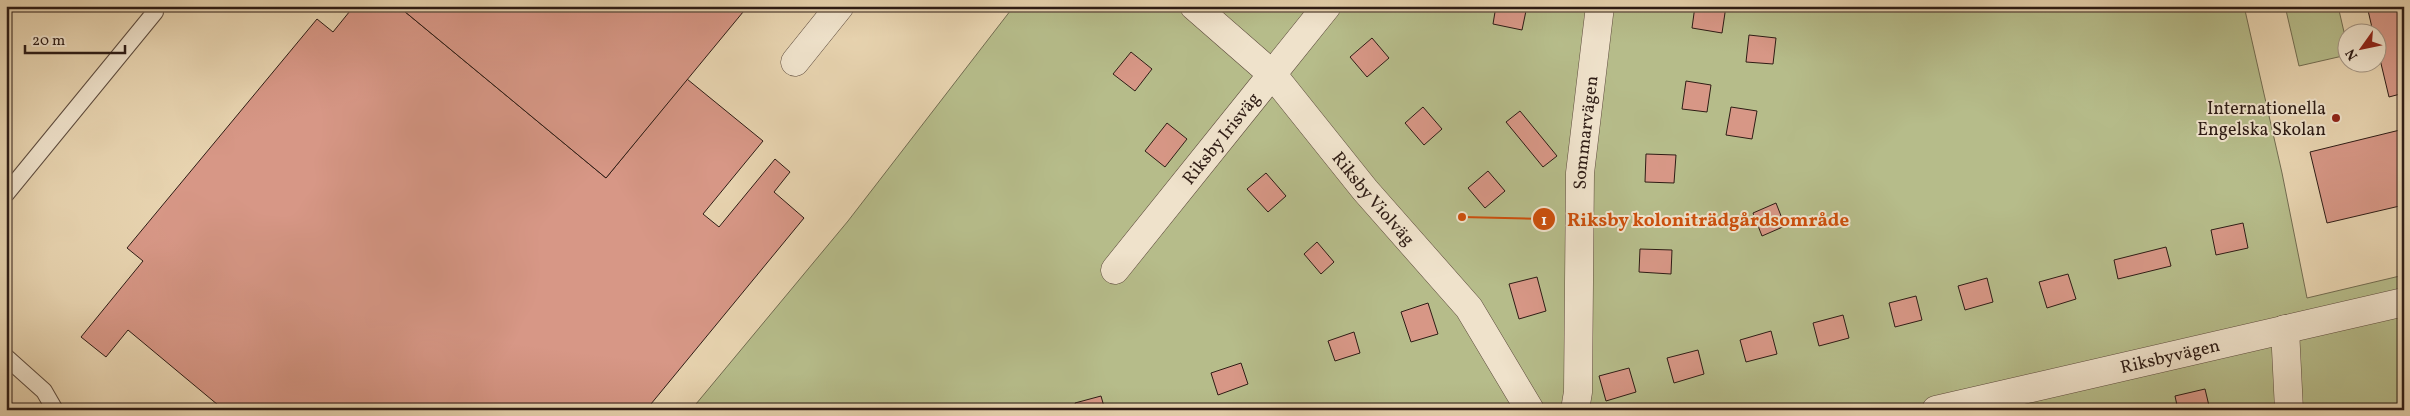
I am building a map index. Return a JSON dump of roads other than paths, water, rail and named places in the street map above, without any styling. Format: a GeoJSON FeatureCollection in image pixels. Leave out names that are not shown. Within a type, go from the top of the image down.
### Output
{"type":"FeatureCollection","features":[{"type":"Feature","properties":{"kind":"street"},"geometry":{"type":"LineString","coordinates":[[796,62],[840,6]]}},
{"type":"Feature","properties":{"kind":"street","name":"Riksby Violväg"},"geometry":{"type":"LineString","coordinates":[[1194,6],[1273,75],[1365,190],[1469,308],[1530,410]]}},
{"type":"Feature","properties":{"kind":"street","name":"Riksby Irisväg"},"geometry":{"type":"LineString","coordinates":[[1115,270],[1327,6]]}},
{"type":"Feature","properties":{"kind":"street","name":"Sommarvägen"},"geometry":{"type":"LineString","coordinates":[[1575,410],[1578,392],[1580,173],[1600,6]]}},
{"type":"Feature","properties":{"kind":"street","name":"Riksbyvägen"},"geometry":{"type":"LineString","coordinates":[[1936,410],[2028,400],[2286,329],[2404,302]]}},
{"type":"Feature","properties":{"kind":"street"},"geometry":{"type":"LineString","coordinates":[[2286,329],[2289,410]]}},
{"type":"Feature","properties":{"kind":"lane"},"geometry":{"type":"LineString","coordinates":[[6,194],[155,12],[154,6]]}},
{"type":"Feature","properties":{"kind":"lane"},"geometry":{"type":"LineString","coordinates":[[6,357],[44,391],[54,410]]}},
{"type":"Feature","properties":{"kind":"place","name":"Internationella Engelska Skolan"},"geometry":{"type":"Point","coordinates":[2336,118]}},
{"type":"Feature","properties":{"kind":"place","name":"Riksby koloniträdgårdsområde"},"geometry":{"type":"Point","coordinates":[1462,217]}}]}
